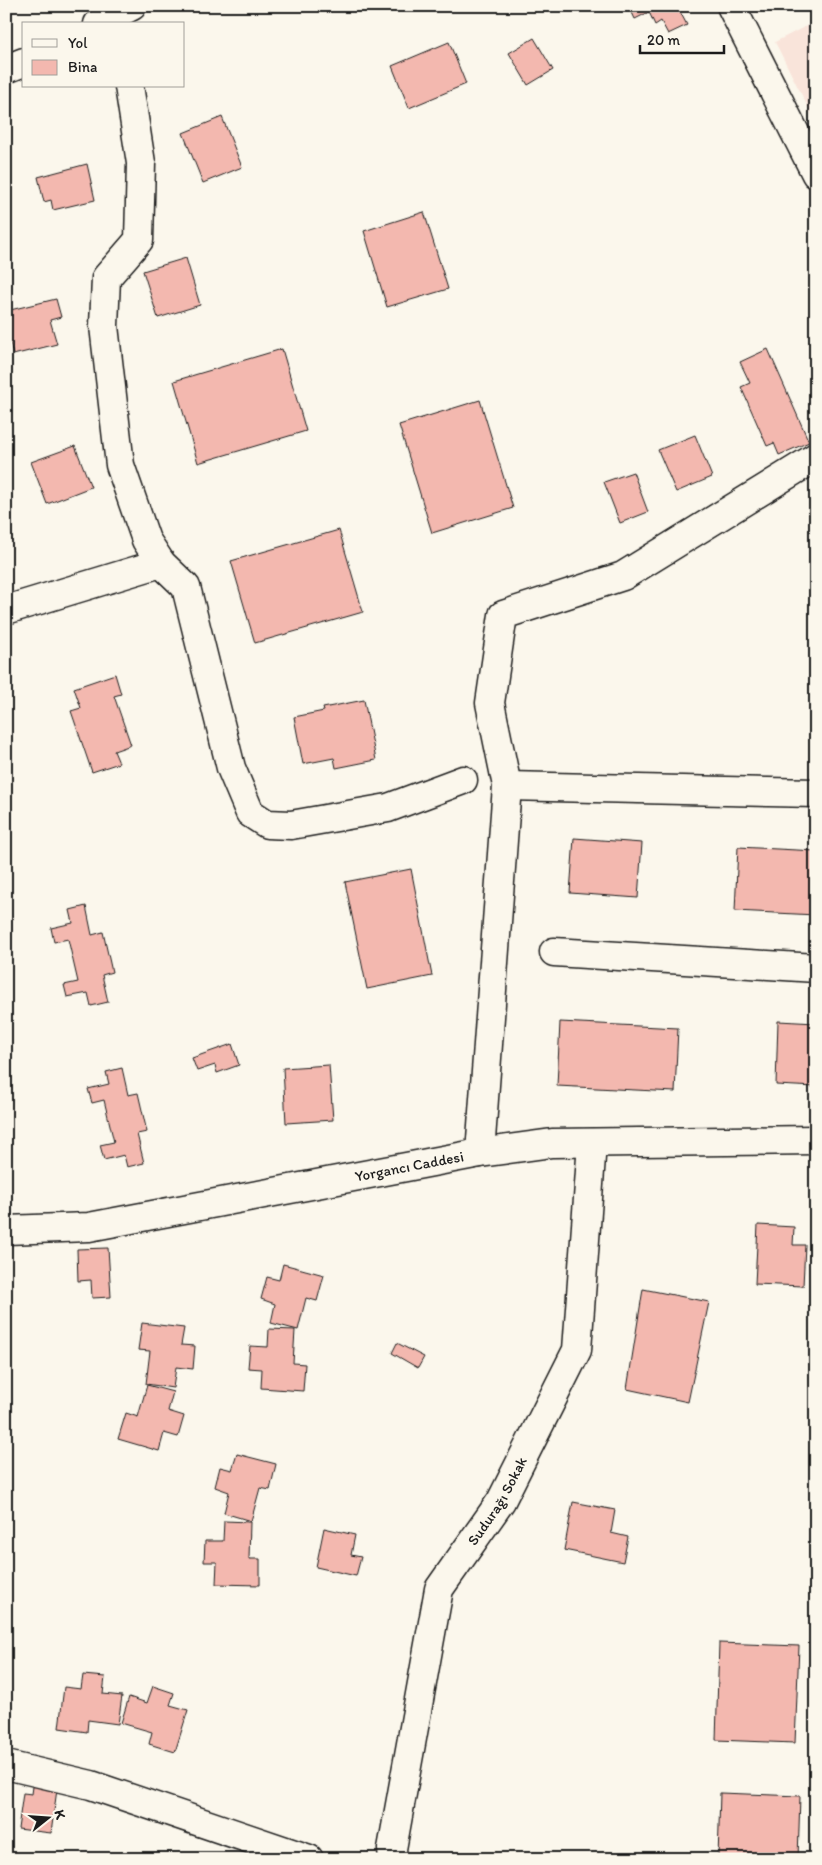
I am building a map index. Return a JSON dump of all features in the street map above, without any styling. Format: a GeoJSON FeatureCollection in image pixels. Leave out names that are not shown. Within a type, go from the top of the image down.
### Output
{"type":"FeatureCollection","features":[{"type":"Feature","properties":{"kind":"street"},"geometry":{"type":"LineString","coordinates":[[731,6],[816,174]]}},
{"type":"Feature","properties":{"kind":"street"},"geometry":{"type":"LineString","coordinates":[[6,69],[22,63]]}},
{"type":"Feature","properties":{"kind":"street"},"geometry":{"type":"LineString","coordinates":[[128,88],[141,163],[139,240],[106,278],[104,326],[120,465],[146,540],[161,563],[186,587],[231,768],[250,813],[267,824],[291,825],[388,808],[463,780]]}},
{"type":"Feature","properties":{"kind":"street"},"geometry":{"type":"LineString","coordinates":[[480,1153],[507,786],[490,703],[503,615],[623,576],[816,457]]}},
{"type":"Feature","properties":{"kind":"street"},"geometry":{"type":"LineString","coordinates":[[6,610],[161,563]]}},
{"type":"Feature","properties":{"kind":"street"},"geometry":{"type":"LineString","coordinates":[[507,786],[816,793]]}},
{"type":"Feature","properties":{"kind":"street"},"geometry":{"type":"LineString","coordinates":[[554,952],[816,968]]}},
{"type":"Feature","properties":{"kind":"street","name":"Yorgancı Caddesi"},"geometry":{"type":"LineString","coordinates":[[6,1230],[89,1227],[480,1153],[552,1143],[816,1140]]}},
{"type":"Feature","properties":{"kind":"street","name":"Sudurağı Sokak"},"geometry":{"type":"LineString","coordinates":[[393,1859],[392,1850],[439,1589],[501,1501],[577,1350],[592,1143]]}},
{"type":"Feature","properties":{"kind":"street"},"geometry":{"type":"LineString","coordinates":[[6,1765],[91,1785],[308,1859]]}},
{"type":"Feature","properties":{"kind":"shaded area"},"geometry":{"type":"Polygon","coordinates":[[[816,21],[816,123],[775,42],[816,21]]]}},
{"type":"Feature","properties":{"kind":"building"},"geometry":{"type":"Polygon","coordinates":[[[629,6],[677,6],[687,25],[668,34],[661,21],[655,25],[649,12],[635,19],[629,6]]]}},
{"type":"Feature","properties":{"kind":"building"},"geometry":{"type":"Polygon","coordinates":[[[534,38],[553,70],[528,85],[509,53],[534,38]]]}},
{"type":"Feature","properties":{"kind":"building"},"geometry":{"type":"Polygon","coordinates":[[[449,42],[466,84],[409,108],[392,66],[449,42]]]}},
{"type":"Feature","properties":{"kind":"building"},"geometry":{"type":"Polygon","coordinates":[[[222,117],[242,167],[203,183],[183,133],[222,117]]]}},
{"type":"Feature","properties":{"kind":"building"},"geometry":{"type":"Polygon","coordinates":[[[87,164],[95,200],[53,210],[51,200],[44,202],[38,177],[87,164]]]}},
{"type":"Feature","properties":{"kind":"building"},"geometry":{"type":"Polygon","coordinates":[[[424,212],[448,289],[387,307],[364,231],[424,212]]]}},
{"type":"Feature","properties":{"kind":"building"},"geometry":{"type":"Polygon","coordinates":[[[186,258],[200,305],[158,318],[143,271],[186,258]]]}},
{"type":"Feature","properties":{"kind":"building"},"geometry":{"type":"Polygon","coordinates":[[[56,299],[61,317],[50,320],[57,344],[13,355],[6,326],[6,311],[56,299]]]}},
{"type":"Feature","properties":{"kind":"building"},"geometry":{"type":"Polygon","coordinates":[[[282,349],[306,431],[198,463],[174,381],[282,349]]]}},
{"type":"Feature","properties":{"kind":"building"},"geometry":{"type":"Polygon","coordinates":[[[768,349],[809,442],[779,455],[774,443],[767,446],[741,387],[750,383],[740,362],[768,349]]]}},
{"type":"Feature","properties":{"kind":"building"},"geometry":{"type":"Polygon","coordinates":[[[480,400],[513,508],[432,533],[399,425],[480,400]]]}},
{"type":"Feature","properties":{"kind":"building"},"geometry":{"type":"Polygon","coordinates":[[[695,435],[712,477],[676,492],[658,450],[695,435]]]}},
{"type":"Feature","properties":{"kind":"building"},"geometry":{"type":"Polygon","coordinates":[[[75,446],[91,487],[47,504],[31,462],[75,446]]]}},
{"type":"Feature","properties":{"kind":"building"},"geometry":{"type":"Polygon","coordinates":[[[633,472],[648,512],[620,523],[604,482],[633,472]]]}},
{"type":"Feature","properties":{"kind":"building"},"geometry":{"type":"Polygon","coordinates":[[[339,530],[363,612],[255,643],[231,561],[339,530]]]}},
{"type":"Feature","properties":{"kind":"building"},"geometry":{"type":"Polygon","coordinates":[[[115,674],[121,694],[114,696],[131,745],[114,751],[119,763],[92,772],[71,711],[81,708],[74,688],[115,674]]]}},
{"type":"Feature","properties":{"kind":"building"},"geometry":{"type":"Polygon","coordinates":[[[364,700],[376,760],[336,768],[334,758],[303,764],[294,717],[324,711],[323,708],[364,700]]]}},
{"type":"Feature","properties":{"kind":"building"},"geometry":{"type":"Polygon","coordinates":[[[574,838],[642,843],[638,898],[570,893],[574,838]]]}},
{"type":"Feature","properties":{"kind":"building"},"geometry":{"type":"Polygon","coordinates":[[[738,847],[816,851],[816,915],[735,911],[738,847]]]}},
{"type":"Feature","properties":{"kind":"building"},"geometry":{"type":"Polygon","coordinates":[[[411,869],[432,976],[367,989],[345,882],[411,869]]]}},
{"type":"Feature","properties":{"kind":"building"},"geometry":{"type":"Polygon","coordinates":[[[86,906],[92,935],[103,932],[112,972],[102,975],[108,1002],[91,1006],[88,993],[67,997],[64,985],[78,982],[68,939],[54,942],[51,928],[73,923],[70,910],[86,906]]]}},
{"type":"Feature","properties":{"kind":"building"},"geometry":{"type":"Polygon","coordinates":[[[778,1021],[816,1023],[816,1087],[776,1085],[778,1021]]]}},
{"type":"Feature","properties":{"kind":"building"},"geometry":{"type":"Polygon","coordinates":[[[560,1022],[678,1028],[675,1092],[557,1086],[560,1022]]]}},
{"type":"Feature","properties":{"kind":"building"},"geometry":{"type":"Polygon","coordinates":[[[232,1044],[239,1065],[217,1073],[215,1065],[197,1071],[192,1058],[232,1044]]]}},
{"type":"Feature","properties":{"kind":"building"},"geometry":{"type":"Polygon","coordinates":[[[329,1065],[333,1120],[286,1123],[283,1068],[329,1065]]]}},
{"type":"Feature","properties":{"kind":"building"},"geometry":{"type":"Polygon","coordinates":[[[122,1068],[128,1095],[138,1093],[147,1132],[137,1134],[144,1163],[127,1167],[124,1155],[104,1160],[100,1145],[114,1142],[104,1100],[92,1103],[88,1089],[109,1084],[106,1072],[122,1068]]]}},
{"type":"Feature","properties":{"kind":"building"},"geometry":{"type":"Polygon","coordinates":[[[758,1225],[794,1227],[793,1245],[805,1245],[803,1286],[755,1284],[758,1225]]]}},
{"type":"Feature","properties":{"kind":"building"},"geometry":{"type":"Polygon","coordinates":[[[108,1248],[111,1297],[92,1298],[91,1280],[78,1281],[77,1249],[108,1248]]]}},
{"type":"Feature","properties":{"kind":"building"},"geometry":{"type":"Polygon","coordinates":[[[283,1264],[324,1275],[317,1301],[306,1298],[298,1330],[271,1323],[275,1304],[261,1299],[267,1277],[279,1280],[283,1264]]]}},
{"type":"Feature","properties":{"kind":"building"},"geometry":{"type":"Polygon","coordinates":[[[643,1289],[709,1302],[688,1402],[627,1389],[643,1289]]]}},
{"type":"Feature","properties":{"kind":"building"},"geometry":{"type":"Polygon","coordinates":[[[142,1323],[184,1328],[181,1345],[195,1346],[193,1369],[176,1367],[173,1388],[146,1384],[150,1351],[138,1350],[142,1323]]]}},
{"type":"Feature","properties":{"kind":"building"},"geometry":{"type":"Polygon","coordinates":[[[269,1329],[295,1330],[293,1363],[305,1364],[303,1391],[261,1388],[262,1369],[248,1368],[250,1346],[268,1347],[269,1329]]]}},
{"type":"Feature","properties":{"kind":"building"},"geometry":{"type":"Polygon","coordinates":[[[397,1343],[424,1357],[418,1368],[392,1353],[397,1343]]]}},
{"type":"Feature","properties":{"kind":"building"},"geometry":{"type":"Polygon","coordinates":[[[147,1385],[173,1392],[168,1411],[184,1416],[178,1437],[164,1433],[159,1451],[118,1439],[126,1413],[138,1417],[147,1385]]]}},
{"type":"Feature","properties":{"kind":"building"},"geometry":{"type":"Polygon","coordinates":[[[237,1454],[276,1464],[270,1490],[260,1488],[251,1521],[224,1513],[229,1492],[215,1487],[220,1467],[232,1470],[237,1454]]]}},
{"type":"Feature","properties":{"kind":"building"},"geometry":{"type":"Polygon","coordinates":[[[573,1502],[615,1510],[611,1533],[628,1537],[623,1562],[564,1550],[573,1502]]]}},
{"type":"Feature","properties":{"kind":"building"},"geometry":{"type":"Polygon","coordinates":[[[224,1521],[250,1522],[249,1559],[260,1559],[260,1585],[216,1584],[217,1562],[204,1562],[205,1541],[223,1541],[224,1521]]]}},
{"type":"Feature","properties":{"kind":"building"},"geometry":{"type":"Polygon","coordinates":[[[324,1528],[355,1535],[351,1555],[361,1557],[356,1576],[316,1567],[324,1528]]]}},
{"type":"Feature","properties":{"kind":"building"},"geometry":{"type":"Polygon","coordinates":[[[719,1643],[799,1646],[795,1743],[716,1740],[719,1643]]]}},
{"type":"Feature","properties":{"kind":"building"},"geometry":{"type":"Polygon","coordinates":[[[83,1675],[105,1677],[103,1694],[122,1696],[118,1724],[88,1720],[87,1732],[59,1728],[64,1687],[81,1689],[83,1675]]]}},
{"type":"Feature","properties":{"kind":"building"},"geometry":{"type":"Polygon","coordinates":[[[153,1686],[174,1693],[170,1705],[188,1710],[175,1752],[149,1744],[152,1732],[121,1723],[129,1697],[147,1703],[153,1686]]]}},
{"type":"Feature","properties":{"kind":"building"},"geometry":{"type":"Polygon","coordinates":[[[34,1779],[58,1782],[51,1833],[18,1829],[23,1793],[32,1794],[34,1779]]]}},
{"type":"Feature","properties":{"kind":"building"},"geometry":{"type":"Polygon","coordinates":[[[720,1793],[800,1796],[798,1859],[718,1859],[720,1793]]]}}]}
